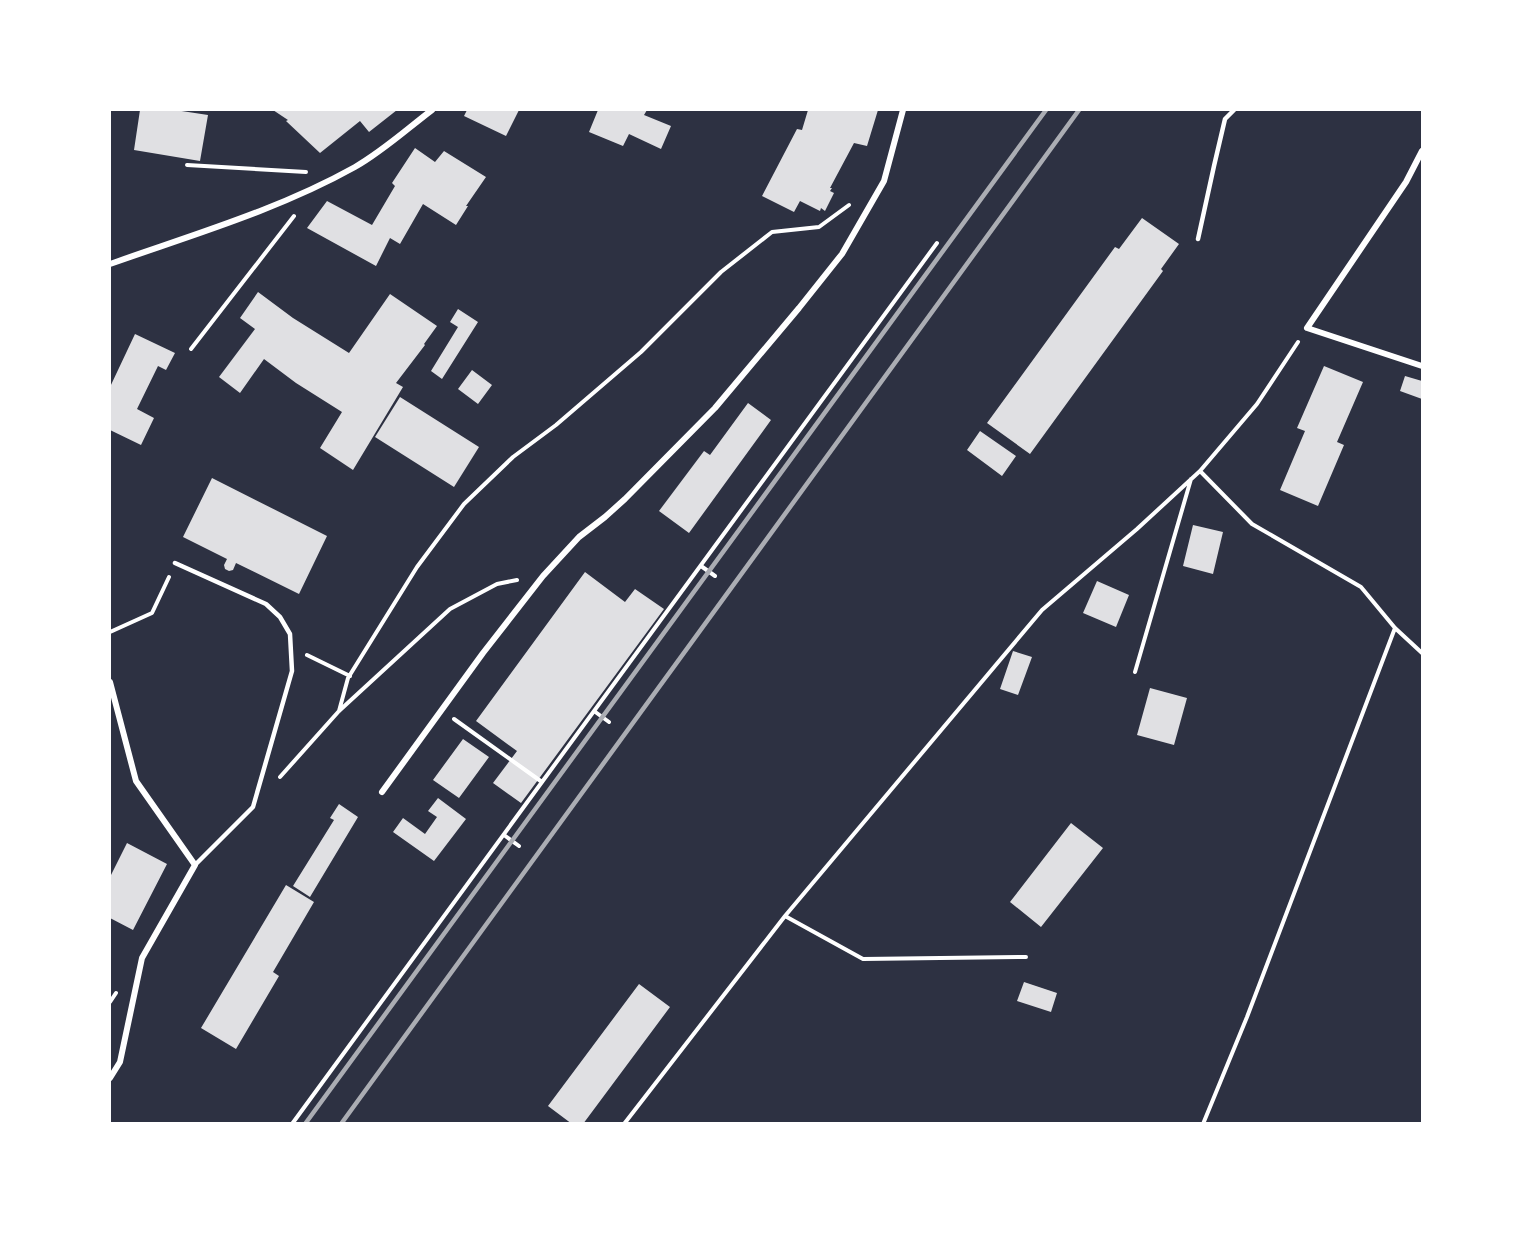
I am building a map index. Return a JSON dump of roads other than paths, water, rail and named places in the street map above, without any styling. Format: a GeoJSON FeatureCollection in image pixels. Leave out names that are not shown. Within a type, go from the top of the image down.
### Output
{"type":"FeatureCollection","features":[{"type":"Feature","properties":{"kind":"street"},"geometry":{"type":"LineString","coordinates":[[110,264],[250,215],[314,188],[357,166],[432,110]]}},
{"type":"Feature","properties":{"kind":"street"},"geometry":{"type":"LineString","coordinates":[[382,792],[441,709],[543,576],[579,537],[618,505],[715,408],[800,308],[842,254],[884,181],[903,110]]}},
{"type":"Feature","properties":{"kind":"street"},"geometry":{"type":"LineString","coordinates":[[1422,151],[1406,182],[1307,328],[1422,366]]}},
{"type":"Feature","properties":{"kind":"street"},"geometry":{"type":"LineString","coordinates":[[110,682],[136,781],[195,865],[142,958],[120,1062],[110,1078]]}},
{"type":"Feature","properties":{"kind":"lane"},"geometry":{"type":"LineString","coordinates":[[1198,239],[1225,120],[1234,110]]}},
{"type":"Feature","properties":{"kind":"lane"},"geometry":{"type":"LineString","coordinates":[[175,563],[266,604],[280,617],[290,634],[291,648],[292,671],[254,807],[195,865]]}},
{"type":"Feature","properties":{"kind":"railway"},"geometry":{"type":"LineString","coordinates":[[305,1124],[1046,110]]}},
{"type":"Feature","properties":{"kind":"railway"},"geometry":{"type":"LineString","coordinates":[[341,1124],[1079,110]]}}]}
